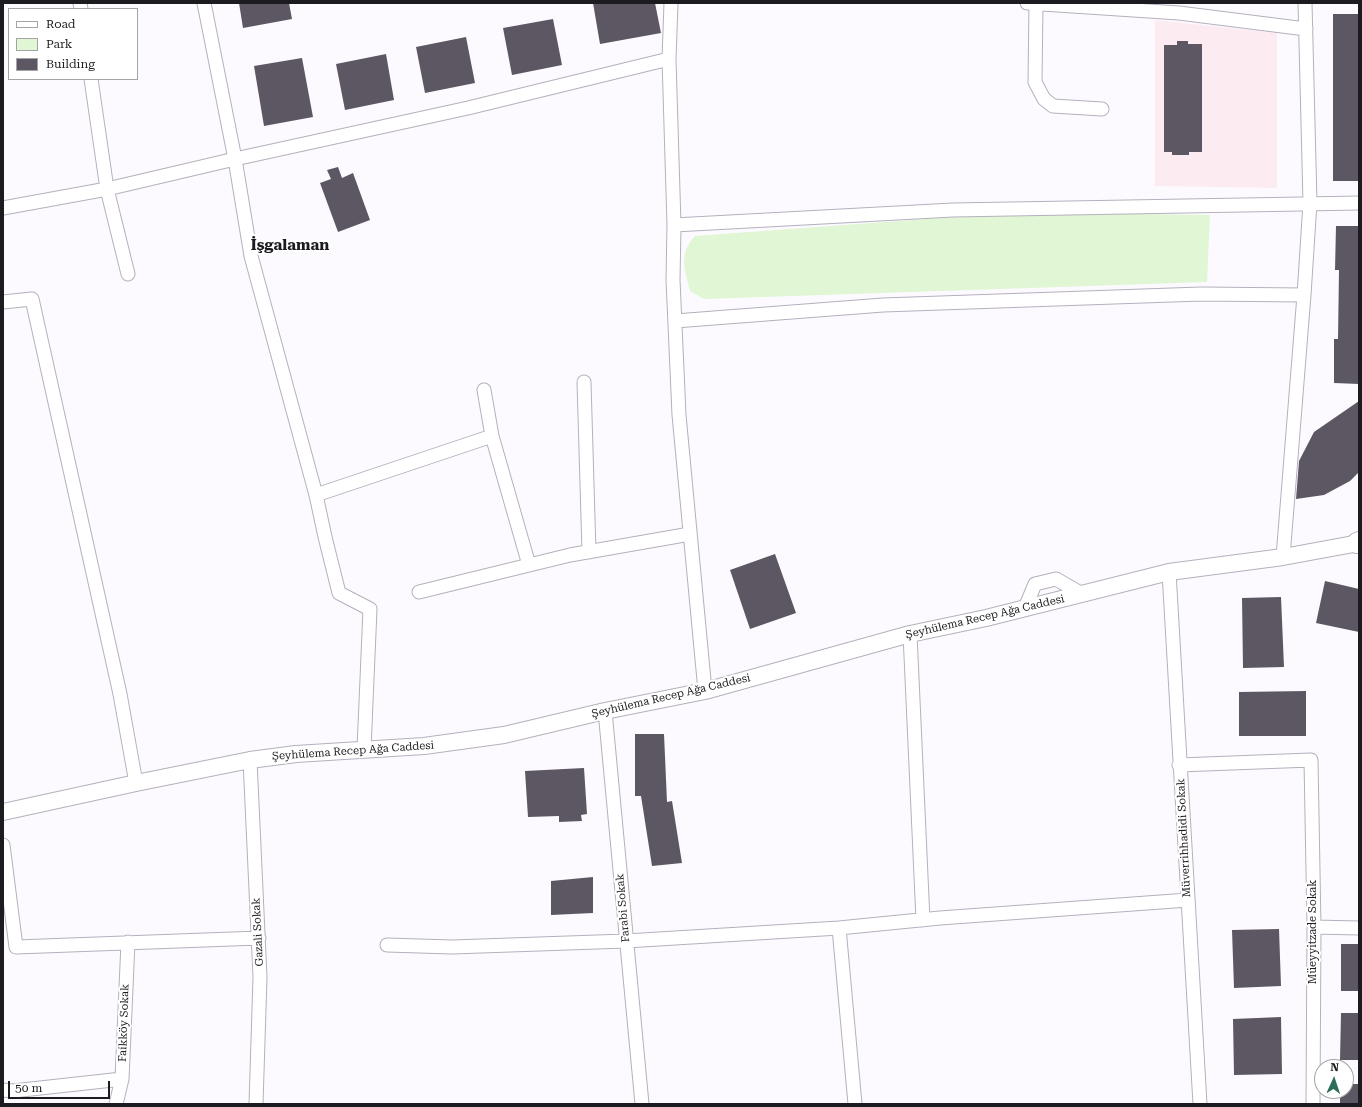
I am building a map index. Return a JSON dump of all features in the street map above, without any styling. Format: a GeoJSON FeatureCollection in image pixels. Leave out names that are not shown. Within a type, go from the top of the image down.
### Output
{"type":"FeatureCollection","features":[{"type":"Feature","properties":{"kind":"street"},"geometry":{"type":"LineString","coordinates":[[204,3],[235,159],[251,256],[316,495],[339,593],[370,609],[364,749]]}},
{"type":"Feature","properties":{"kind":"street"},"geometry":{"type":"LineString","coordinates":[[671,3],[669,59],[674,225],[673,280],[678,415],[705,691]]}},
{"type":"Feature","properties":{"kind":"street"},"geometry":{"type":"LineString","coordinates":[[1102,109],[1053,106],[1044,99],[1034,82],[1031,3],[1179,8],[1306,29]]}},
{"type":"Feature","properties":{"kind":"street"},"geometry":{"type":"LineString","coordinates":[[1283,557],[1310,203],[1305,3]]}},
{"type":"Feature","properties":{"kind":"street"},"geometry":{"type":"LineString","coordinates":[[3,208],[107,189],[235,159],[468,108],[669,59]]}},
{"type":"Feature","properties":{"kind":"street"},"geometry":{"type":"LineString","coordinates":[[91,80],[107,189],[128,274]]}},
{"type":"Feature","properties":{"kind":"street"},"geometry":{"type":"LineString","coordinates":[[674,225],[953,210],[1359,203]]}},
{"type":"Feature","properties":{"kind":"street"},"geometry":{"type":"LineString","coordinates":[[675,321],[883,305],[1201,294],[1304,295]]}},
{"type":"Feature","properties":{"kind":"street"},"geometry":{"type":"LineString","coordinates":[[3,302],[32,299],[120,694],[136,783]]}},
{"type":"Feature","properties":{"kind":"street"},"geometry":{"type":"LineString","coordinates":[[584,382],[589,552]]}},
{"type":"Feature","properties":{"kind":"street"},"geometry":{"type":"LineString","coordinates":[[484,390],[492,436],[529,565]]}},
{"type":"Feature","properties":{"kind":"street"},"geometry":{"type":"LineString","coordinates":[[316,495],[492,436]]}},
{"type":"Feature","properties":{"kind":"street"},"geometry":{"type":"LineString","coordinates":[[418,592],[589,552],[690,534]]}},
{"type":"Feature","properties":{"kind":"street","name":"Şeyhülema Recep Ağa Caddesi"},"geometry":{"type":"LineString","coordinates":[[3,812],[250,760],[296,754],[465,742],[504,735],[705,691],[910,634],[1025,608],[1169,572],[1283,557],[1359,543]]}},
{"type":"Feature","properties":{"kind":"street","name":"Müverrihhadidi Sokak"},"geometry":{"type":"LineString","coordinates":[[1169,572],[1179,765],[1200,1104]]}},
{"type":"Feature","properties":{"kind":"street"},"geometry":{"type":"LineString","coordinates":[[910,634],[923,920]]}},
{"type":"Feature","properties":{"kind":"street","name":"Farabi Sokak"},"geometry":{"type":"LineString","coordinates":[[605,712],[642,1104]]}},
{"type":"Feature","properties":{"kind":"street","name":"Gazali Sokak"},"geometry":{"type":"LineString","coordinates":[[250,760],[260,977],[256,1104]]}},
{"type":"Feature","properties":{"kind":"street","name":"Müeyyitzade Sokak"},"geometry":{"type":"LineString","coordinates":[[1179,765],[1312,760],[1314,927],[1313,1104]]}},
{"type":"Feature","properties":{"kind":"street"},"geometry":{"type":"LineString","coordinates":[[3,845],[16,947],[259,938]]}},
{"type":"Feature","properties":{"kind":"street"},"geometry":{"type":"LineString","coordinates":[[387,945],[452,947],[626,941],[839,928],[923,920],[1188,900]]}},
{"type":"Feature","properties":{"kind":"street"},"geometry":{"type":"LineString","coordinates":[[1314,927],[1359,928]]}},
{"type":"Feature","properties":{"kind":"street"},"geometry":{"type":"LineString","coordinates":[[839,928],[855,1104]]}},
{"type":"Feature","properties":{"kind":"street","name":"Faikköy Sokak"},"geometry":{"type":"LineString","coordinates":[[116,1104],[122,1079],[128,942]]}},
{"type":"Feature","properties":{"kind":"street"},"geometry":{"type":"LineString","coordinates":[[3,1090],[13,1091],[122,1079]]}},
{"type":"Feature","properties":{"kind":"shaded area"},"geometry":{"type":"Polygon","coordinates":[[[1155,20],[1277,33],[1277,188],[1155,186],[1155,20]]]}},
{"type":"Feature","properties":{"kind":"green space"},"geometry":{"type":"Polygon","coordinates":[[[1066,213],[1210,215],[1207,282],[704,299],[690,291],[684,262],[686,249],[695,236],[939,218],[1066,213]]]}},
{"type":"Feature","properties":{"kind":"building"},"geometry":{"type":"Polygon","coordinates":[[[239,3],[289,3],[292,19],[243,28],[239,3]]]}},
{"type":"Feature","properties":{"kind":"building"},"geometry":{"type":"Polygon","coordinates":[[[593,3],[655,3],[661,33],[600,44],[593,3]]]}},
{"type":"Feature","properties":{"kind":"building"},"geometry":{"type":"Polygon","coordinates":[[[1333,14],[1359,14],[1359,181],[1333,181],[1333,14]]]}},
{"type":"Feature","properties":{"kind":"building"},"geometry":{"type":"Polygon","coordinates":[[[553,19],[562,65],[512,75],[503,28],[553,19]]]}},
{"type":"Feature","properties":{"kind":"building"},"geometry":{"type":"Polygon","coordinates":[[[466,37],[475,83],[425,93],[416,47],[466,37]]]}},
{"type":"Feature","properties":{"kind":"building"},"geometry":{"type":"Polygon","coordinates":[[[1177,41],[1188,41],[1188,44],[1202,44],[1202,152],[1189,152],[1189,155],[1172,155],[1172,152],[1164,152],[1164,45],[1177,45],[1177,41]]]}},
{"type":"Feature","properties":{"kind":"building"},"geometry":{"type":"Polygon","coordinates":[[[386,54],[394,100],[345,110],[336,64],[386,54]]]}},
{"type":"Feature","properties":{"kind":"building"},"geometry":{"type":"Polygon","coordinates":[[[302,58],[313,117],[264,126],[254,66],[302,58]]]}},
{"type":"Feature","properties":{"kind":"building"},"geometry":{"type":"Polygon","coordinates":[[[338,167],[342,178],[353,173],[370,220],[338,232],[320,183],[331,179],[327,170],[338,167]]]}},
{"type":"Feature","properties":{"kind":"building"},"geometry":{"type":"Polygon","coordinates":[[[1336,226],[1359,226],[1359,384],[1334,383],[1334,339],[1338,339],[1339,270],[1335,270],[1336,226]]]}},
{"type":"Feature","properties":{"kind":"building"},"geometry":{"type":"Polygon","coordinates":[[[1359,401],[1359,472],[1350,481],[1324,495],[1296,499],[1299,461],[1314,432],[1359,401]]]}},
{"type":"Feature","properties":{"kind":"building"},"geometry":{"type":"Polygon","coordinates":[[[775,554],[796,613],[750,629],[730,570],[775,554]]]}},
{"type":"Feature","properties":{"kind":"building"},"geometry":{"type":"Polygon","coordinates":[[[1325,581],[1359,589],[1359,632],[1316,623],[1325,581]]]}},
{"type":"Feature","properties":{"kind":"building"},"geometry":{"type":"Polygon","coordinates":[[[1281,597],[1284,667],[1243,668],[1242,598],[1281,597]]]}},
{"type":"Feature","properties":{"kind":"building"},"geometry":{"type":"Polygon","coordinates":[[[1306,691],[1306,736],[1239,736],[1239,692],[1306,691]]]}},
{"type":"Feature","properties":{"kind":"building"},"geometry":{"type":"Polygon","coordinates":[[[635,734],[664,734],[667,802],[672,801],[682,863],[652,866],[641,796],[635,796],[635,734]]]}},
{"type":"Feature","properties":{"kind":"building"},"geometry":{"type":"Polygon","coordinates":[[[584,768],[587,814],[581,815],[582,821],[559,822],[559,816],[528,817],[525,771],[584,768]]]}},
{"type":"Feature","properties":{"kind":"building"},"geometry":{"type":"Polygon","coordinates":[[[593,877],[593,913],[551,915],[551,881],[593,877]]]}},
{"type":"Feature","properties":{"kind":"building"},"geometry":{"type":"Polygon","coordinates":[[[1279,929],[1281,986],[1234,988],[1232,930],[1279,929]]]}},
{"type":"Feature","properties":{"kind":"building"},"geometry":{"type":"Polygon","coordinates":[[[1341,944],[1359,944],[1359,991],[1341,991],[1341,944]]]}},
{"type":"Feature","properties":{"kind":"building"},"geometry":{"type":"Polygon","coordinates":[[[1341,1013],[1359,1013],[1359,1060],[1340,1059],[1341,1013]]]}},
{"type":"Feature","properties":{"kind":"building"},"geometry":{"type":"Polygon","coordinates":[[[1281,1017],[1282,1074],[1234,1075],[1233,1019],[1281,1017]]]}},
{"type":"Feature","properties":{"kind":"building"},"geometry":{"type":"Polygon","coordinates":[[[1354,1084],[1359,1084],[1359,1104],[1340,1104],[1340,1099],[1354,1099],[1354,1084]]]}},
{"type":"Feature","properties":{"kind":"district","name":"İşgalaman"},"geometry":{"type":"Point","coordinates":[290,246]}}]}
